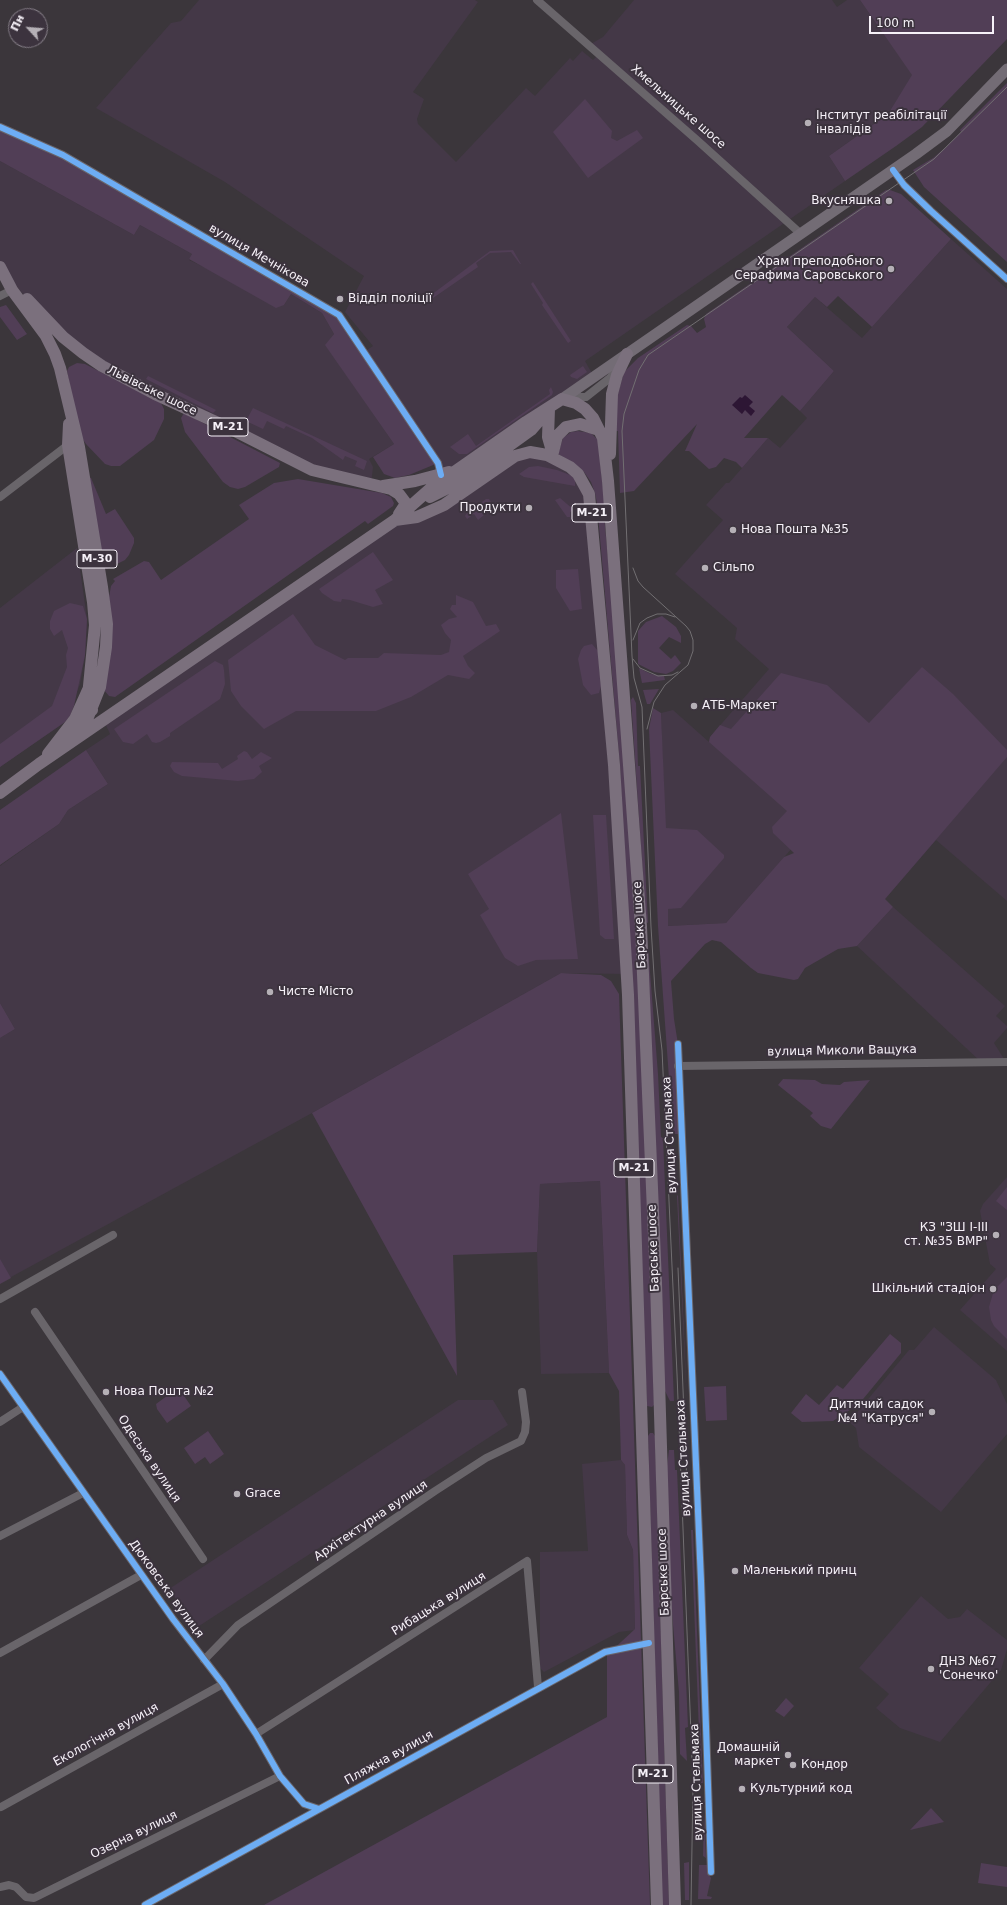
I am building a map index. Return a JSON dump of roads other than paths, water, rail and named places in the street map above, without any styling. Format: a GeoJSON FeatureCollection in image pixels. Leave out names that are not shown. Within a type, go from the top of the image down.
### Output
{"type":"FeatureCollection","features":[{"type":"Feature","properties":{"kind":"highway","name":"М-21"},"geometry":{"type":"LineString","coordinates":[[0,267],[12,290],[46,336],[55,354],[70,408],[65,448],[93,602],[95,625],[88,696],[92,710]]}},
{"type":"Feature","properties":{"kind":"highway","name":"Львівське шосе"},"geometry":{"type":"LineString","coordinates":[[0,267],[54,329],[82,354],[102,366],[312,470],[379,486]]}},
{"type":"Feature","properties":{"kind":"highway"},"geometry":{"type":"LineString","coordinates":[[608,481],[612,394],[617,375],[627,354]]}},
{"type":"Feature","properties":{"kind":"highway","name":"М-21"},"geometry":{"type":"LineString","coordinates":[[104,722],[395,520],[430,489],[526,422],[562,400],[576,403],[585,408],[593,418],[602,438],[608,481]]}},
{"type":"Feature","properties":{"kind":"highway","name":"М-30"},"geometry":{"type":"LineString","coordinates":[[0,793],[67,745],[81,729],[92,710],[100,687],[106,647],[107,624],[79,446],[70,408]]}},
{"type":"Feature","properties":{"kind":"highway"},"geometry":{"type":"LineString","coordinates":[[395,520],[434,495],[456,484],[531,430],[549,409]]}},
{"type":"Feature","properties":{"kind":"highway"},"geometry":{"type":"LineString","coordinates":[[549,409],[548,437],[556,457]]}},
{"type":"Feature","properties":{"kind":"highway"},"geometry":{"type":"LineString","coordinates":[[556,457],[557,436],[566,427],[580,424],[599,430]]}},
{"type":"Feature","properties":{"kind":"highway","name":"М-21"},"geometry":{"type":"LineString","coordinates":[[395,520],[417,517],[444,506],[515,456],[530,452],[556,457],[578,474],[589,494],[614,765],[628,995],[657,1905]]}},
{"type":"Feature","properties":{"kind":"highway","name":"М-21"},"geometry":{"type":"LineString","coordinates":[[379,486],[397,485],[441,475],[463,467]]}},
{"type":"Feature","properties":{"kind":"highway","name":"Барське шосе"},"geometry":{"type":"LineString","coordinates":[[608,481],[615,592],[641,927],[660,1419],[675,1905]]}},
{"type":"Feature","properties":{"kind":"highway"},"geometry":{"type":"LineString","coordinates":[[379,486],[391,489],[403,498],[405,505],[395,520]]}},
{"type":"Feature","properties":{"kind":"highway","name":"М-30"},"geometry":{"type":"LineString","coordinates":[[39,764],[75,718],[90,685]]}},
{"type":"Feature","properties":{"kind":"highway"},"geometry":{"type":"LineString","coordinates":[[67,745],[104,722],[97,717],[92,710]]}},
{"type":"Feature","properties":{"kind":"highway"},"geometry":{"type":"LineString","coordinates":[[642,1420],[660,1419]]}},
{"type":"Feature","properties":{"kind":"main road"},"geometry":{"type":"LineString","coordinates":[[562,400],[947,131],[1007,69]]}},
{"type":"Feature","properties":{"kind":"street","name":"Хмельницьке шосе"},"geometry":{"type":"LineString","coordinates":[[537,0],[698,141],[801,234]]}},
{"type":"Feature","properties":{"kind":"street","name":"вулиця Мечнікова"},"geometry":{"type":"LineString","coordinates":[[0,127],[63,155],[339,316],[438,463],[441,475]]}},
{"type":"Feature","properties":{"kind":"street"},"geometry":{"type":"LineString","coordinates":[[893,170],[904,185],[1007,279]]}},
{"type":"Feature","properties":{"kind":"street"},"geometry":{"type":"LineString","coordinates":[[1,296],[12,290]]}},
{"type":"Feature","properties":{"kind":"street"},"geometry":{"type":"LineString","coordinates":[[0,497],[65,448]]}},
{"type":"Feature","properties":{"kind":"street","name":"вулиця Стельмаха"},"geometry":{"type":"LineString","coordinates":[[678,1044],[701,1581],[711,1872]]}},
{"type":"Feature","properties":{"kind":"street","name":"вулиця Миколи Ващука"},"geometry":{"type":"LineString","coordinates":[[678,1066],[1007,1062]]}},
{"type":"Feature","properties":{"kind":"street"},"geometry":{"type":"LineString","coordinates":[[0,1299],[113,1235]]}},
{"type":"Feature","properties":{"kind":"street","name":"Одеська вулиця"},"geometry":{"type":"LineString","coordinates":[[35,1312],[203,1559]]}},
{"type":"Feature","properties":{"kind":"street","name":"Дюковська вулиця"},"geometry":{"type":"LineString","coordinates":[[0,1374],[141,1575],[223,1684],[256,1734],[280,1776],[304,1804],[319,1810]]}},
{"type":"Feature","properties":{"kind":"street","name":"Архітектурна вулиця"},"geometry":{"type":"LineString","coordinates":[[204,1660],[238,1625],[486,1458],[521,1441],[525,1432],[526,1422],[522,1392]]}},
{"type":"Feature","properties":{"kind":"street"},"geometry":{"type":"LineString","coordinates":[[0,1422],[23,1407]]}},
{"type":"Feature","properties":{"kind":"street"},"geometry":{"type":"LineString","coordinates":[[0,1536],[83,1493]]}},
{"type":"Feature","properties":{"kind":"street","name":"Рибацька вулиця"},"geometry":{"type":"LineString","coordinates":[[256,1734],[527,1561],[538,1687]]}},
{"type":"Feature","properties":{"kind":"street"},"geometry":{"type":"LineString","coordinates":[[0,1653],[141,1575]]}},
{"type":"Feature","properties":{"kind":"street","name":"Пляжна вулиця"},"geometry":{"type":"LineString","coordinates":[[145,1905],[319,1810],[538,1687],[605,1652],[648,1643]]}},
{"type":"Feature","properties":{"kind":"street","name":"Екологічна вулиця"},"geometry":{"type":"LineString","coordinates":[[1,1807],[223,1684]]}},
{"type":"Feature","properties":{"kind":"street","name":"Озерна вулиця"},"geometry":{"type":"LineString","coordinates":[[0,1887],[9,1885],[16,1887],[26,1897],[34,1898],[280,1776]]}},
{"type":"Feature","properties":{"kind":"tram line"},"geometry":{"type":"LineString","coordinates":[[691,1905],[693,1786],[677,1374],[662,1050],[655,991],[651,927],[642,707],[634,678],[632,656],[622,431],[624,414],[639,370],[648,355],[934,159],[1007,87]]}},
{"type":"Feature","properties":{"kind":"tram line"},"geometry":{"type":"LineString","coordinates":[[633,568],[638,581],[686,626],[690,631],[693,640],[693,651],[688,665],[665,685],[654,702],[647,729]]}},
{"type":"Feature","properties":{"kind":"tram line"},"geometry":{"type":"LineString","coordinates":[[633,640],[640,623],[647,618],[657,614],[666,614],[675,617]]}},
{"type":"Feature","properties":{"kind":"tram line"},"geometry":{"type":"LineString","coordinates":[[633,659],[640,668],[658,676],[672,675],[678,672]]}},
{"type":"Feature","properties":{"kind":"tram line"},"geometry":{"type":"LineString","coordinates":[[678,1268],[687,1486]]}},
{"type":"Feature","properties":{"kind":"place","name":"Інститут реабілітації інвалідів"},"geometry":{"type":"Point","coordinates":[808,123]}},
{"type":"Feature","properties":{"kind":"place","name":"Вкусняшка"},"geometry":{"type":"Point","coordinates":[889,201]}},
{"type":"Feature","properties":{"kind":"place","name":"Храм преподобного Серафима Саровського"},"geometry":{"type":"Point","coordinates":[891,269]}},
{"type":"Feature","properties":{"kind":"place","name":"Відділ поліції"},"geometry":{"type":"Point","coordinates":[340,299]}},
{"type":"Feature","properties":{"kind":"place","name":"Продукти"},"geometry":{"type":"Point","coordinates":[529,508]}},
{"type":"Feature","properties":{"kind":"place","name":"Нова Пошта №35"},"geometry":{"type":"Point","coordinates":[733,530]}},
{"type":"Feature","properties":{"kind":"place","name":"Сільпо"},"geometry":{"type":"Point","coordinates":[705,568]}},
{"type":"Feature","properties":{"kind":"place","name":"АТБ-Маркет"},"geometry":{"type":"Point","coordinates":[694,706]}},
{"type":"Feature","properties":{"kind":"place","name":"Чисте Місто"},"geometry":{"type":"Point","coordinates":[270,992]}},
{"type":"Feature","properties":{"kind":"place","name":"КЗ \"ЗШ І-ІІІ ст. №35 ВМР\""},"geometry":{"type":"Point","coordinates":[996,1235]}},
{"type":"Feature","properties":{"kind":"place","name":"Шкільний стадіон"},"geometry":{"type":"Point","coordinates":[993,1289]}},
{"type":"Feature","properties":{"kind":"place","name":"Нова Пошта №2"},"geometry":{"type":"Point","coordinates":[106,1392]}},
{"type":"Feature","properties":{"kind":"place","name":"Дитячий садок №4 \"Катруся\""},"geometry":{"type":"Point","coordinates":[932,1412]}},
{"type":"Feature","properties":{"kind":"place","name":"Grace"},"geometry":{"type":"Point","coordinates":[237,1494]}},
{"type":"Feature","properties":{"kind":"place","name":"Маленький принц"},"geometry":{"type":"Point","coordinates":[735,1571]}},
{"type":"Feature","properties":{"kind":"place","name":"ДНЗ №67 'Сонечко'"},"geometry":{"type":"Point","coordinates":[931,1669]}},
{"type":"Feature","properties":{"kind":"place","name":"Домашній маркет"},"geometry":{"type":"Point","coordinates":[788,1755]}},
{"type":"Feature","properties":{"kind":"place","name":"Кондор"},"geometry":{"type":"Point","coordinates":[793,1765]}},
{"type":"Feature","properties":{"kind":"place","name":"Культурний код"},"geometry":{"type":"Point","coordinates":[742,1789]}}]}
